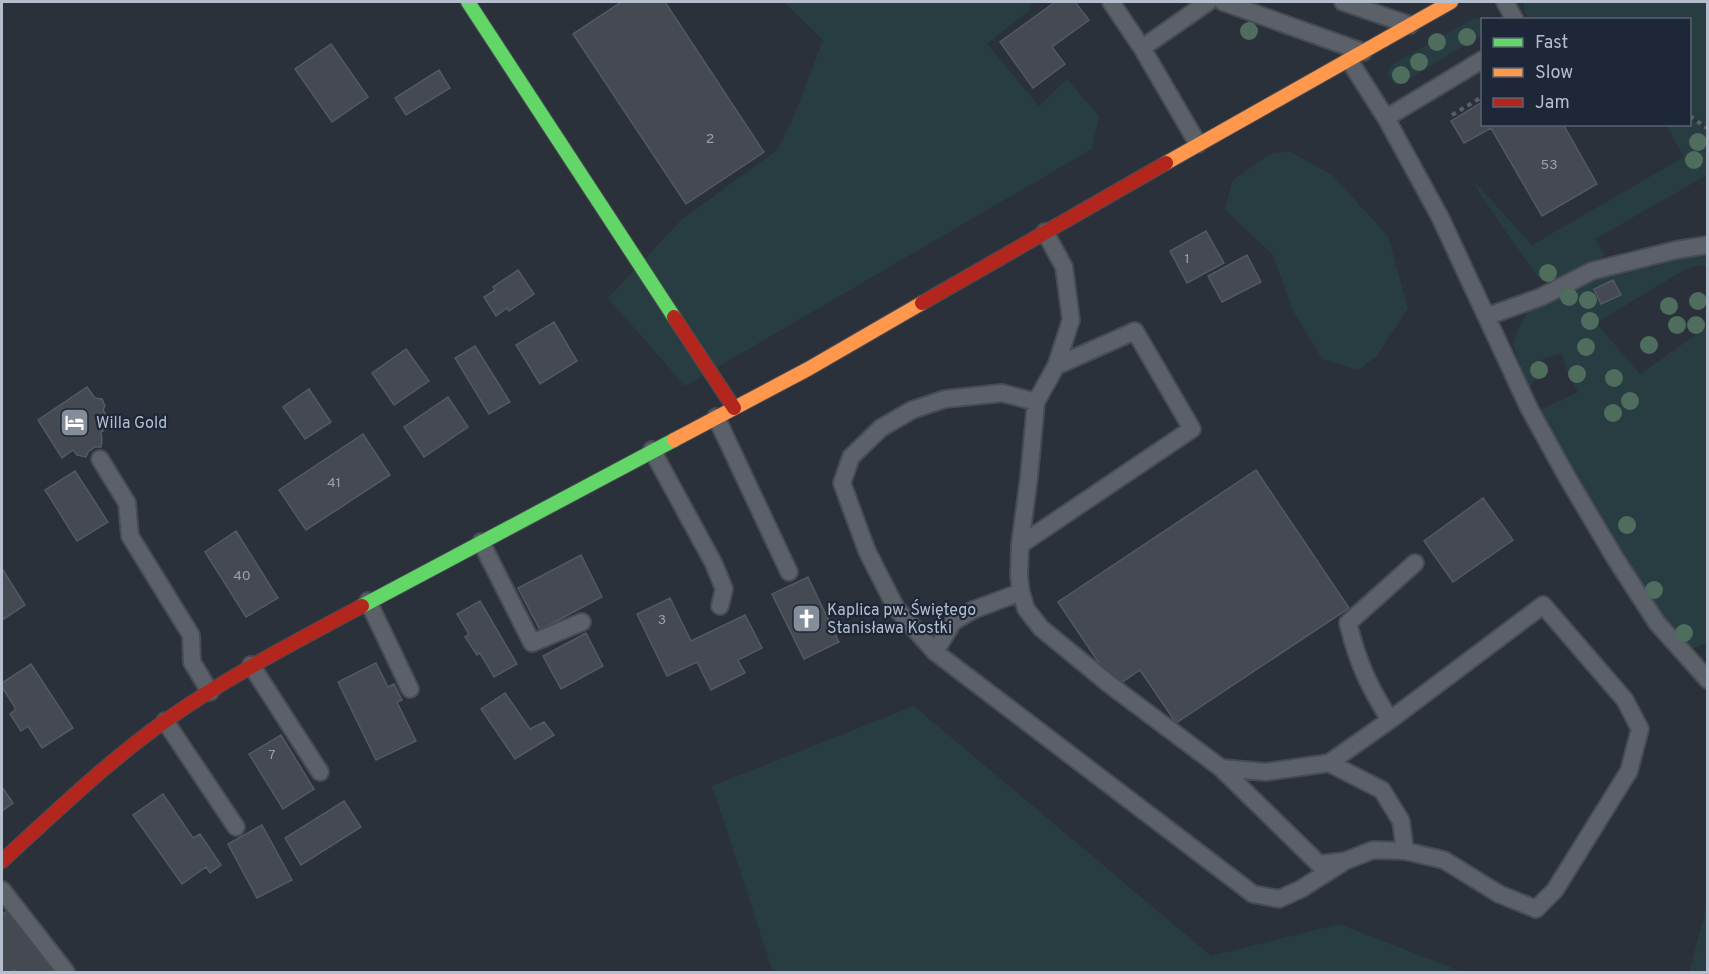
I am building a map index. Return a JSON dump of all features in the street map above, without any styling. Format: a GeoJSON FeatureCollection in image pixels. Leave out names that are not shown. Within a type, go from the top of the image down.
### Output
{"type":"FeatureCollection","features":[{"type":"Feature","properties":{"kind":"main road"},"geometry":{"type":"LineString","coordinates":[[468,2],[734,408]]}},
{"type":"Feature","properties":{"kind":"main road"},"geometry":{"type":"LineString","coordinates":[[2,861],[115,760],[165,721],[251,665],[808,369],[1198,144],[1452,2]]}},
{"type":"Feature","properties":{"kind":"lane"},"geometry":{"type":"LineString","coordinates":[[1114,2],[1198,144]]}},
{"type":"Feature","properties":{"kind":"lane"},"geometry":{"type":"LineString","coordinates":[[1142,48],[1208,2]]}},
{"type":"Feature","properties":{"kind":"lane"},"geometry":{"type":"LineString","coordinates":[[1223,2],[1356,56],[1386,118],[1440,217],[1529,408],[1567,477],[1657,623],[1707,680]]}},
{"type":"Feature","properties":{"kind":"lane"},"geometry":{"type":"LineString","coordinates":[[1343,2],[1411,25]]}},
{"type":"Feature","properties":{"kind":"lane"},"geometry":{"type":"LineString","coordinates":[[1504,2],[1514,18]]}},
{"type":"Feature","properties":{"kind":"lane"},"geometry":{"type":"LineString","coordinates":[[1386,118],[1481,61]]}},
{"type":"Feature","properties":{"kind":"lane"},"geometry":{"type":"LineString","coordinates":[[1045,232],[1064,267],[1071,320],[1056,366],[1036,402],[1020,545],[1019,576],[1026,609],[1041,628],[1109,684],[1221,768],[1319,864],[1345,861]]}},
{"type":"Feature","properties":{"kind":"lane"},"geometry":{"type":"LineString","coordinates":[[1488,316],[1541,297],[1592,271],[1676,250],[1707,245]]}},
{"type":"Feature","properties":{"kind":"lane"},"geometry":{"type":"LineString","coordinates":[[1020,545],[1192,429],[1135,331],[1056,366]]}},
{"type":"Feature","properties":{"kind":"lane"},"geometry":{"type":"LineString","coordinates":[[1036,402],[1002,393],[945,399],[912,411],[880,428],[851,457],[842,483],[867,551],[896,608],[935,652],[1253,894],[1279,899],[1301,889],[1345,861],[1373,850],[1405,851],[1444,860],[1499,894],[1536,909],[1555,890],[1629,771],[1640,729],[1625,700],[1543,605],[1329,763],[1266,772],[1221,768]]}},
{"type":"Feature","properties":{"kind":"lane"},"geometry":{"type":"LineString","coordinates":[[716,417],[789,572]]}},
{"type":"Feature","properties":{"kind":"lane"},"geometry":{"type":"LineString","coordinates":[[652,450],[714,564],[724,589],[720,606]]}},
{"type":"Feature","properties":{"kind":"lane"},"geometry":{"type":"LineString","coordinates":[[100,459],[127,503],[130,536],[191,635],[192,662],[210,692]]}},
{"type":"Feature","properties":{"kind":"lane"},"geometry":{"type":"LineString","coordinates":[[481,542],[532,643],[582,622]]}},
{"type":"Feature","properties":{"kind":"lane"},"geometry":{"type":"LineString","coordinates":[[1390,720],[1372,692],[1356,658],[1348,623],[1415,563]]}},
{"type":"Feature","properties":{"kind":"lane"},"geometry":{"type":"LineString","coordinates":[[935,652],[953,621],[973,610],[1021,592]]}},
{"type":"Feature","properties":{"kind":"lane"},"geometry":{"type":"LineString","coordinates":[[368,601],[410,689]]}},
{"type":"Feature","properties":{"kind":"lane"},"geometry":{"type":"LineString","coordinates":[[251,665],[320,772]]}},
{"type":"Feature","properties":{"kind":"lane"},"geometry":{"type":"LineString","coordinates":[[165,721],[236,827]]}},
{"type":"Feature","properties":{"kind":"lane"},"geometry":{"type":"LineString","coordinates":[[1329,763],[1382,790],[1401,821],[1405,851]]}},
{"type":"Feature","properties":{"kind":"lane"},"geometry":{"type":"LineString","coordinates":[[2,890],[66,972]]}},
{"type":"Feature","properties":{"kind":"path"},"geometry":{"type":"LineString","coordinates":[[1452,115],[1481,99]]}},
{"type":"Feature","properties":{"kind":"path"},"geometry":{"type":"LineString","coordinates":[[1691,117],[1707,129]]}},
{"type":"Feature","properties":{"kind":"green space"},"geometry":{"type":"Polygon","coordinates":[[[784,2],[1032,2],[1030,10],[987,44],[1039,106],[1067,79],[1099,116],[1092,149],[685,386],[608,298],[682,219],[776,151],[792,121],[823,40],[784,2]]]}},
{"type":"Feature","properties":{"kind":"green space"},"geometry":{"type":"Polygon","coordinates":[[[1524,2],[1707,2],[1707,127],[1691,115],[1691,18],[1528,18],[1524,11],[1524,2]]]}},
{"type":"Feature","properties":{"kind":"green space"},"geometry":{"type":"Polygon","coordinates":[[[1474,18],[1481,20],[1481,36],[1400,84],[1395,84],[1388,76],[1390,66],[1474,18]]]}},
{"type":"Feature","properties":{"kind":"green space"},"geometry":{"type":"Polygon","coordinates":[[[1691,119],[1707,130],[1707,175],[1595,239],[1604,254],[1603,257],[1560,276],[1563,280],[1552,283],[1537,276],[1472,179],[1532,245],[1684,157],[1667,126],[1691,126],[1691,119]]]}},
{"type":"Feature","properties":{"kind":"green space"},"geometry":{"type":"Polygon","coordinates":[[[1289,151],[1332,175],[1388,236],[1408,308],[1376,357],[1358,370],[1322,359],[1293,311],[1273,255],[1225,210],[1232,181],[1270,154],[1289,151]]]}},
{"type":"Feature","properties":{"kind":"green space"},"geometry":{"type":"Polygon","coordinates":[[[1707,255],[1707,266],[1686,269],[1596,323],[1640,374],[1707,327],[1707,643],[1687,650],[1644,593],[1538,411],[1578,392],[1568,375],[1562,353],[1540,360],[1545,377],[1534,380],[1529,390],[1513,345],[1518,329],[1528,312],[1567,285],[1635,268],[1654,267],[1672,259],[1707,255]]]}},
{"type":"Feature","properties":{"kind":"green space"},"geometry":{"type":"Polygon","coordinates":[[[914,706],[1211,956],[1339,924],[1463,972],[773,972],[712,786],[914,706]]]}},
{"type":"Feature","properties":{"kind":"green space"},"geometry":{"type":"Polygon","coordinates":[[[1707,905],[1707,972],[1689,972],[1707,905]]]}},
{"type":"Feature","properties":{"kind":"building"},"geometry":{"type":"Polygon","coordinates":[[[619,2],[665,2],[764,152],[686,204],[573,34],[619,2]]]}},
{"type":"Feature","properties":{"kind":"building"},"geometry":{"type":"Polygon","coordinates":[[[1055,2],[1075,2],[1089,20],[1052,47],[1065,64],[1033,88],[1000,42],[1055,2]]]}},
{"type":"Feature","properties":{"kind":"building"},"geometry":{"type":"Polygon","coordinates":[[[331,44],[368,97],[332,122],[295,69],[331,44]]]}},
{"type":"Feature","properties":{"kind":"building"},"geometry":{"type":"Polygon","coordinates":[[[439,70],[450,88],[406,115],[395,98],[439,70]]]}},
{"type":"Feature","properties":{"kind":"building"},"geometry":{"type":"Polygon","coordinates":[[[1481,103],[1481,126],[1564,126],[1597,184],[1542,216],[1491,128],[1464,143],[1451,121],[1481,103]]]}},
{"type":"Feature","properties":{"kind":"building"},"geometry":{"type":"Polygon","coordinates":[[[1206,231],[1224,263],[1187,283],[1170,251],[1206,231]]]}},
{"type":"Feature","properties":{"kind":"building"},"geometry":{"type":"Polygon","coordinates":[[[1247,255],[1261,282],[1222,302],[1208,276],[1247,255]]]}},
{"type":"Feature","properties":{"kind":"building"},"geometry":{"type":"Polygon","coordinates":[[[518,270],[534,294],[509,311],[507,308],[496,316],[484,297],[495,290],[493,287],[518,270]]]}},
{"type":"Feature","properties":{"kind":"building"},"geometry":{"type":"Polygon","coordinates":[[[1613,280],[1621,295],[1601,304],[1594,289],[1613,280]]]}},
{"type":"Feature","properties":{"kind":"building"},"geometry":{"type":"Polygon","coordinates":[[[554,322],[577,361],[540,384],[516,345],[554,322]]]}},
{"type":"Feature","properties":{"kind":"building"},"geometry":{"type":"Polygon","coordinates":[[[475,346],[510,402],[489,414],[455,358],[475,346]]]}},
{"type":"Feature","properties":{"kind":"building"},"geometry":{"type":"Polygon","coordinates":[[[406,349],[429,381],[394,405],[372,373],[406,349]]]}},
{"type":"Feature","properties":{"kind":"building","name":"Willa Gold"},"geometry":{"type":"Polygon","coordinates":[[[87,387],[95,398],[102,399],[105,406],[103,410],[112,425],[101,432],[101,447],[95,447],[88,452],[86,457],[77,455],[73,450],[62,458],[38,420],[87,387]]]}},
{"type":"Feature","properties":{"kind":"building"},"geometry":{"type":"Polygon","coordinates":[[[309,389],[331,422],[305,439],[283,407],[309,389]]]}},
{"type":"Feature","properties":{"kind":"building"},"geometry":{"type":"Polygon","coordinates":[[[448,397],[468,427],[424,457],[404,427],[448,397]]]}},
{"type":"Feature","properties":{"kind":"building"},"geometry":{"type":"Polygon","coordinates":[[[363,434],[390,475],[306,530],[279,490],[363,434]]]}},
{"type":"Feature","properties":{"kind":"building"},"geometry":{"type":"Polygon","coordinates":[[[1256,470],[1349,608],[1176,723],[1140,670],[1115,687],[1058,602],[1256,470]]]}},
{"type":"Feature","properties":{"kind":"building"},"geometry":{"type":"Polygon","coordinates":[[[75,471],[108,522],[77,541],[45,490],[75,471]]]}},
{"type":"Feature","properties":{"kind":"building"},"geometry":{"type":"Polygon","coordinates":[[[1483,498],[1513,540],[1453,582],[1424,541],[1483,498]]]}},
{"type":"Feature","properties":{"kind":"building"},"geometry":{"type":"Polygon","coordinates":[[[236,531],[278,598],[246,617],[205,552],[236,531]]]}},
{"type":"Feature","properties":{"kind":"building"},"geometry":{"type":"Polygon","coordinates":[[[581,555],[602,597],[540,630],[518,588],[581,555]]]}},
{"type":"Feature","properties":{"kind":"building"},"geometry":{"type":"Polygon","coordinates":[[[2,571],[25,605],[2,620],[2,571]]]}},
{"type":"Feature","properties":{"kind":"building","name":"Kaplica pw. Świętego Stanisława Kostki"},"geometry":{"type":"Polygon","coordinates":[[[808,577],[839,642],[804,659],[772,594],[808,577]]]}},
{"type":"Feature","properties":{"kind":"building"},"geometry":{"type":"Polygon","coordinates":[[[670,598],[691,641],[745,615],[762,648],[738,660],[745,673],[711,690],[697,662],[667,676],[637,614],[670,598]]]}},
{"type":"Feature","properties":{"kind":"building"},"geometry":{"type":"Polygon","coordinates":[[[480,601],[517,664],[494,677],[480,653],[477,655],[465,637],[469,634],[457,614],[480,601]]]}},
{"type":"Feature","properties":{"kind":"building"},"geometry":{"type":"Polygon","coordinates":[[[586,633],[603,666],[561,689],[543,656],[586,633]]]}},
{"type":"Feature","properties":{"kind":"building"},"geometry":{"type":"Polygon","coordinates":[[[376,663],[388,687],[394,684],[402,700],[397,702],[416,741],[376,760],[338,682],[376,663]]]}},
{"type":"Feature","properties":{"kind":"building"},"geometry":{"type":"Polygon","coordinates":[[[31,664],[73,728],[42,748],[28,726],[21,731],[10,714],[16,709],[2,687],[2,683],[31,664]]]}},
{"type":"Feature","properties":{"kind":"building"},"geometry":{"type":"Polygon","coordinates":[[[505,693],[530,729],[544,722],[554,735],[515,759],[481,709],[505,693]]]}},
{"type":"Feature","properties":{"kind":"building"},"geometry":{"type":"Polygon","coordinates":[[[281,735],[314,789],[283,809],[249,754],[281,735]]]}},
{"type":"Feature","properties":{"kind":"building"},"geometry":{"type":"Polygon","coordinates":[[[2,787],[13,803],[2,811],[2,787]]]}},
{"type":"Feature","properties":{"kind":"building"},"geometry":{"type":"Polygon","coordinates":[[[163,794],[193,838],[200,834],[221,865],[210,873],[206,867],[182,884],[133,815],[163,794]]]}},
{"type":"Feature","properties":{"kind":"building"},"geometry":{"type":"Polygon","coordinates":[[[344,801],[361,827],[301,865],[285,838],[344,801]]]}},
{"type":"Feature","properties":{"kind":"building"},"geometry":{"type":"Polygon","coordinates":[[[262,825],[292,880],[257,898],[228,844],[262,825]]]}},
{"type":"Feature","properties":{"kind":"building"},"geometry":{"type":"Polygon","coordinates":[[[9,909],[57,967],[50,972],[16,972],[14,970],[2,972],[2,915],[9,909]]]}},
{"type":"Feature","properties":{"kind":"traffic: fast"},"geometry":{"type":"LineString","coordinates":[[468,2],[674,317]]}},
{"type":"Feature","properties":{"kind":"traffic: fast"},"geometry":{"type":"LineString","coordinates":[[362,606],[674,440]]}},
{"type":"Feature","properties":{"kind":"traffic: slow"},"geometry":{"type":"LineString","coordinates":[[1166,163],[1451,2]]}},
{"type":"Feature","properties":{"kind":"traffic: slow"},"geometry":{"type":"LineString","coordinates":[[674,440],[808,369],[922,303]]}},
{"type":"Feature","properties":{"kind":"traffic: jam"},"geometry":{"type":"LineString","coordinates":[[922,303],[1166,163]]}},
{"type":"Feature","properties":{"kind":"traffic: jam"},"geometry":{"type":"LineString","coordinates":[[674,317],[734,408]]}},
{"type":"Feature","properties":{"kind":"traffic: jam"},"geometry":{"type":"LineString","coordinates":[[2,861],[102,771],[165,721],[237,675],[362,606]]}},
{"type":"Feature","properties":{"kind":"place","name":"Willa Gold"},"geometry":{"type":"Point","coordinates":[75,422]}},
{"type":"Feature","properties":{"kind":"place","name":"Kaplica pw. Świętego Stanisława Kostki"},"geometry":{"type":"Point","coordinates":[806,618]}}]}
